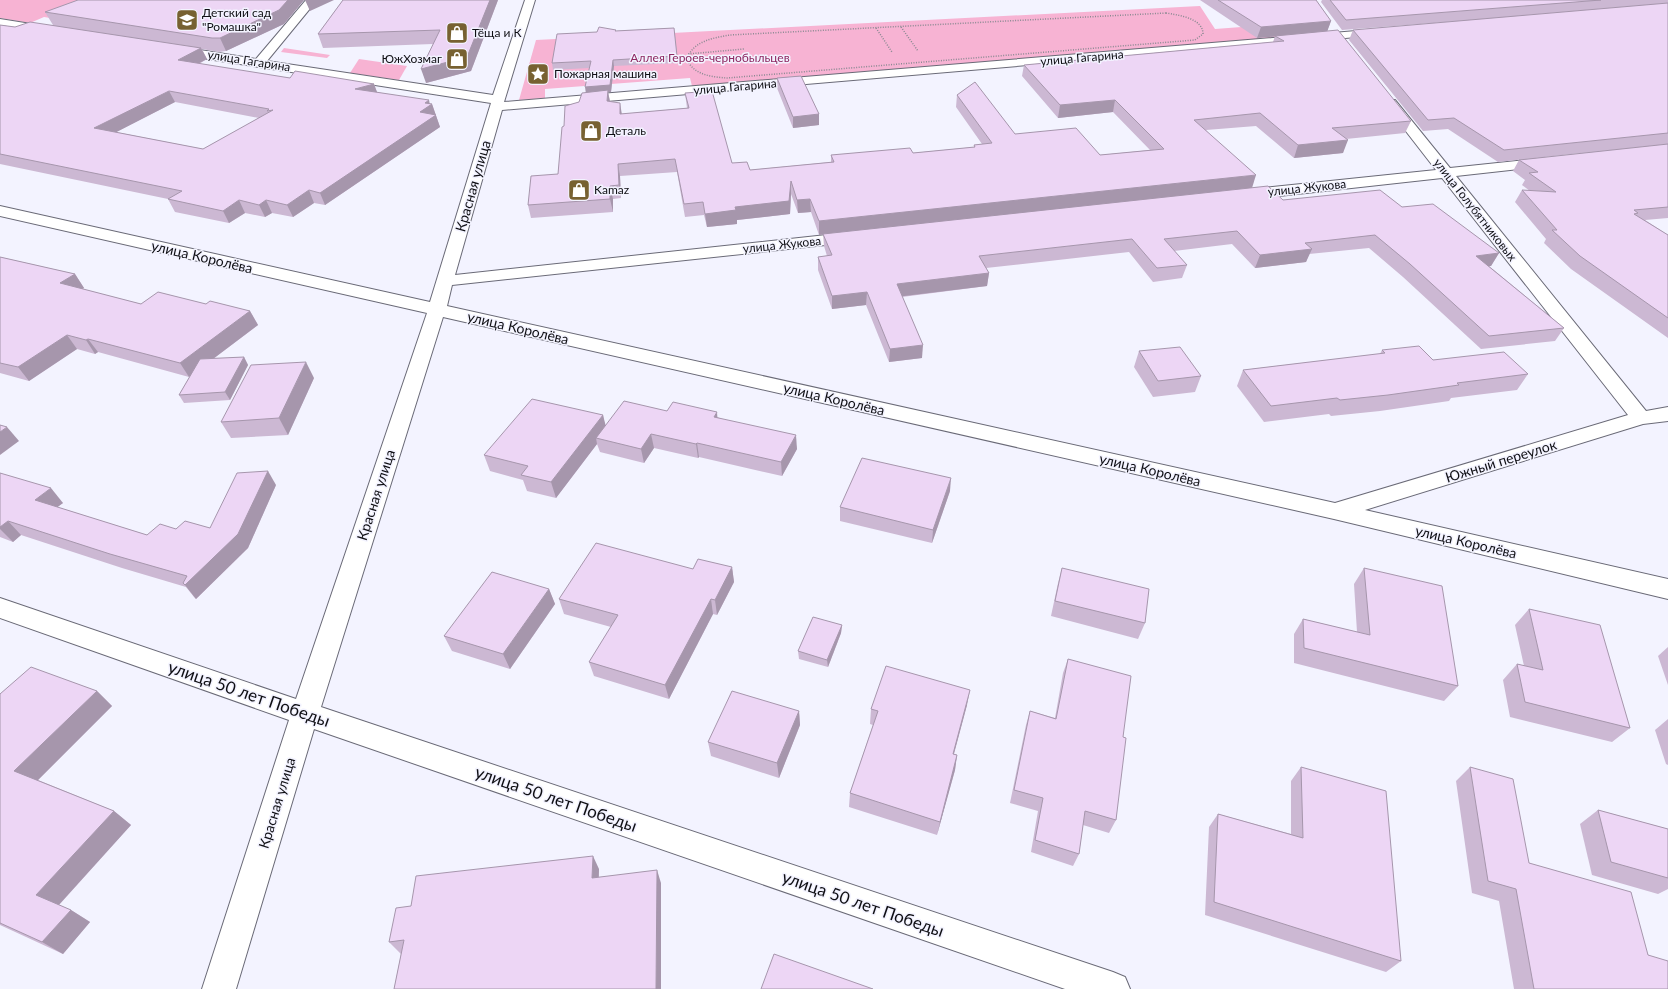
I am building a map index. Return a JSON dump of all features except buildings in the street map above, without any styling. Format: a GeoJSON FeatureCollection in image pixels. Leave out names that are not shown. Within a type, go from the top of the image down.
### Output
{"type":"FeatureCollection","features":[{"type":"Feature","properties":{"kind":"street"},"geometry":{"type":"LineString","coordinates":[[259,63],[312,0]]}},
{"type":"Feature","properties":{"kind":"street","name":"Красная улица"},"geometry":{"type":"LineString","coordinates":[[219,989],[305,714],[446,281],[497,104],[530,0]]}},
{"type":"Feature","properties":{"kind":"street"},"geometry":{"type":"LineString","coordinates":[[1327,21],[1347,48]]}},
{"type":"Feature","properties":{"kind":"street"},"geometry":{"type":"LineString","coordinates":[[0,22],[63,32]]}},
{"type":"Feature","properties":{"kind":"street","name":"улица Гагарина"},"geometry":{"type":"LineString","coordinates":[[165,48],[497,104],[1393,31]]}},
{"type":"Feature","properties":{"kind":"street","name":"улица Голубятниковых"},"geometry":{"type":"LineString","coordinates":[[1382,92],[1641,418]]}},
{"type":"Feature","properties":{"kind":"street","name":"улица Жукова"},"geometry":{"type":"LineString","coordinates":[[1231,196],[1557,161]]}},
{"type":"Feature","properties":{"kind":"street","name":"улица Королёва"},"geometry":{"type":"LineString","coordinates":[[0,211],[1334,511],[1668,589]]}},
{"type":"Feature","properties":{"kind":"street","name":"улица Жукова"},"geometry":{"type":"LineString","coordinates":[[446,281],[866,236]]}},
{"type":"Feature","properties":{"kind":"street","name":"Южный переулок"},"geometry":{"type":"LineString","coordinates":[[1334,511],[1641,418],[1668,414]]}},
{"type":"Feature","properties":{"kind":"street","name":"улица 50 лет Победы"},"geometry":{"type":"LineString","coordinates":[[0,608],[305,714],[1113,989]]}},
{"type":"Feature","properties":{"kind":"path"},"geometry":{"type":"LineString","coordinates":[[1166,13],[1193,21],[1200,25],[1204,31],[1201,36],[1195,40],[727,78],[712,76],[696,70],[687,62],[688,54],[695,47],[704,42],[730,35],[901,27],[1166,13]]}},
{"type":"Feature","properties":{"kind":"path"},"geometry":{"type":"LineString","coordinates":[[901,27],[921,54]]}},
{"type":"Feature","properties":{"kind":"path"},"geometry":{"type":"LineString","coordinates":[[876,28],[894,56]]}},
{"type":"Feature","properties":{"kind":"path"},"geometry":{"type":"LineString","coordinates":[[688,54],[744,50]]}},
{"type":"Feature","properties":{"kind":"path"},"geometry":{"type":"LineString","coordinates":[[923,58],[926,62]]}},
{"type":"Feature","properties":{"kind":"path"},"geometry":{"type":"LineString","coordinates":[[897,60],[900,64]]}},
{"type":"Feature","properties":{"kind":"green space"},"geometry":{"type":"Polygon","coordinates":[[[0,0],[89,0],[125,30],[44,17],[30,23],[0,18],[0,0]]]}},
{"type":"Feature","properties":{"kind":"green space","name":"Аллея Героев-чернобыльцев"},"geometry":{"type":"Polygon","coordinates":[[[1200,6],[1215,29],[1268,25],[1287,37],[692,86],[690,78],[545,89],[545,98],[519,100],[536,40],[1200,6]]]}},
{"type":"Feature","properties":{"kind":"green space"},"geometry":{"type":"Polygon","coordinates":[[[284,48],[330,55],[327,58],[281,52],[284,48]]]}},
{"type":"Feature","properties":{"kind":"green space"},"geometry":{"type":"Polygon","coordinates":[[[359,59],[407,66],[399,80],[350,73],[359,59]]]}},
{"type":"Feature","properties":{"kind":"place","name":"Детский сад \"Ромашка\""},"geometry":{"type":"Point","coordinates":[187,20]}},
{"type":"Feature","properties":{"kind":"place","name":"Тёща и К"},"geometry":{"type":"Point","coordinates":[457,33]}},
{"type":"Feature","properties":{"kind":"place","name":"ЮжХозмаг"},"geometry":{"type":"Point","coordinates":[457,59]}},
{"type":"Feature","properties":{"kind":"place","name":"Пожарная машина"},"geometry":{"type":"Point","coordinates":[538,74]}},
{"type":"Feature","properties":{"kind":"place","name":"Деталь"},"geometry":{"type":"Point","coordinates":[591,131]}},
{"type":"Feature","properties":{"kind":"place","name":"Kamaz"},"geometry":{"type":"Point","coordinates":[579,190]}}]}
